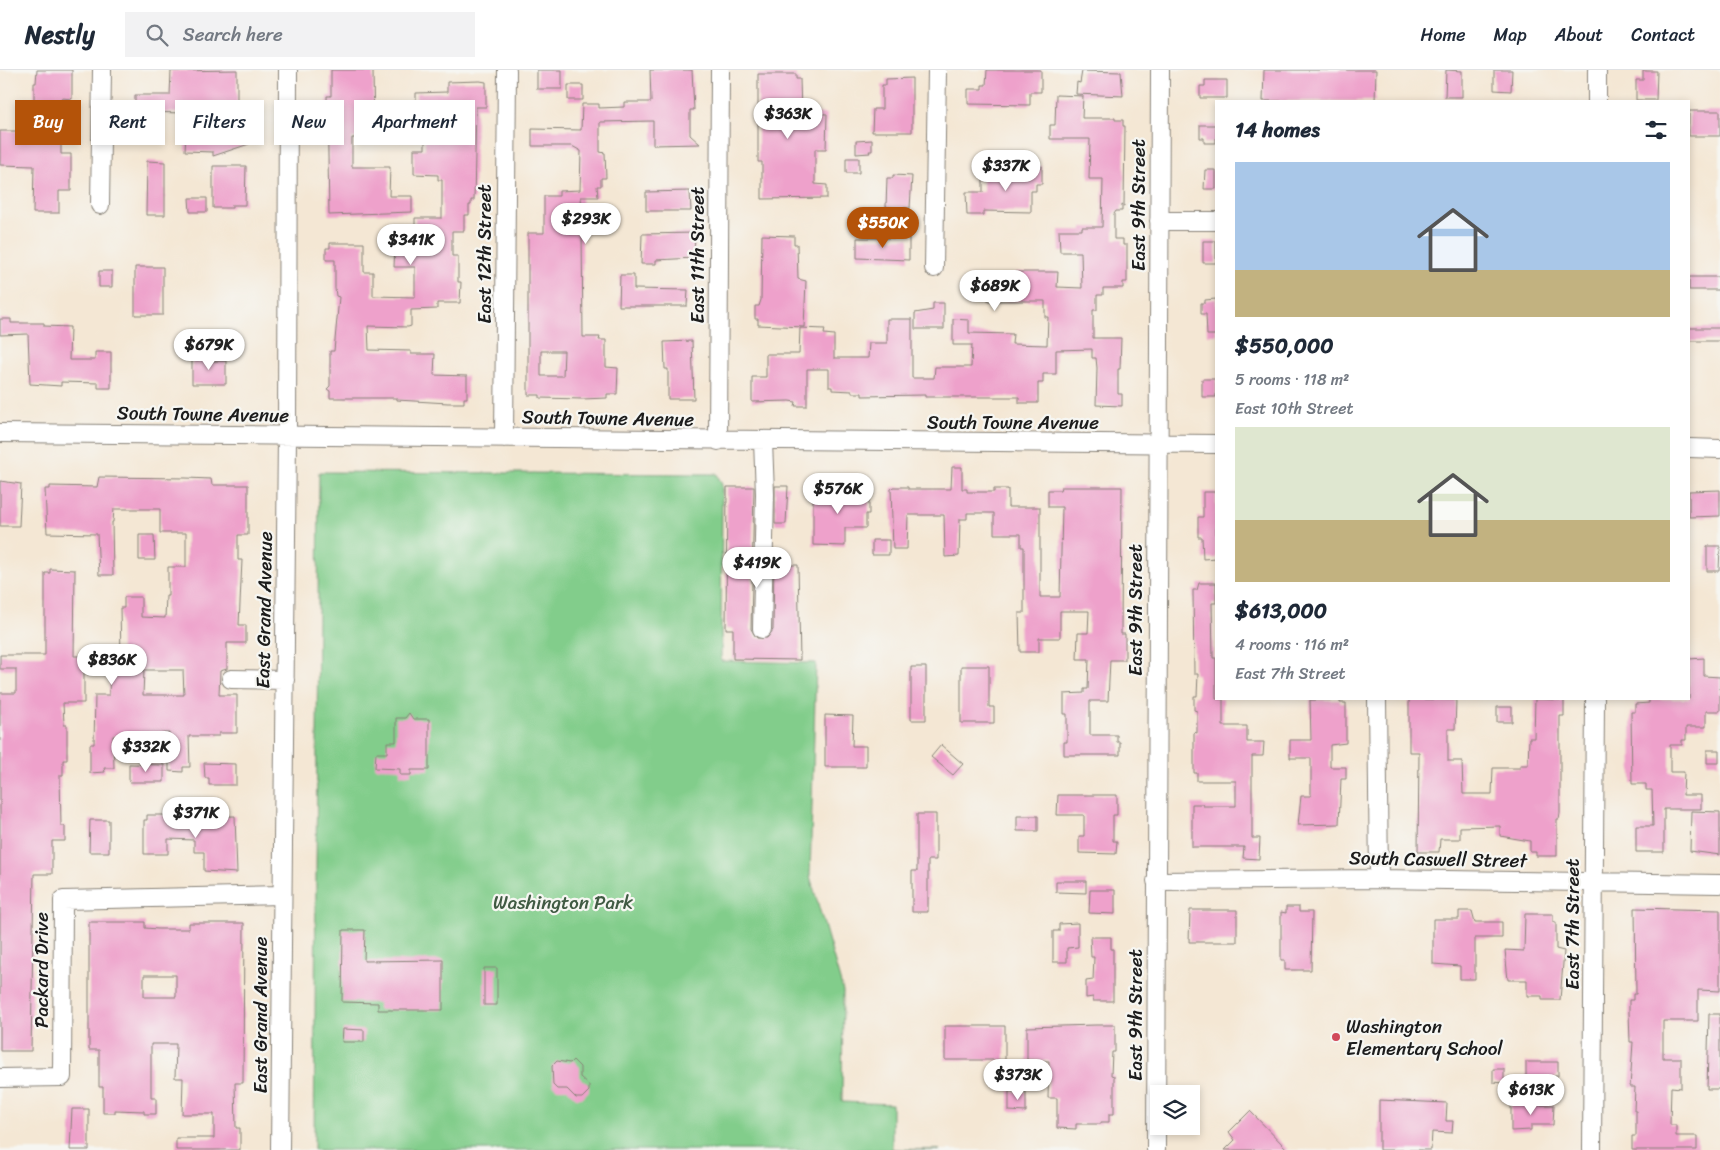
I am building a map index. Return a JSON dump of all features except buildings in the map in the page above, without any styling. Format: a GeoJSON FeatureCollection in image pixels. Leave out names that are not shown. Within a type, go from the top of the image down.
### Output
{"type":"FeatureCollection","features":[{"type":"Feature","properties":{"kind":"street"},"geometry":{"type":"LineString","coordinates":[[100,205],[102,70]]}},
{"type":"Feature","properties":{"kind":"street","name":"East Grand Avenue"},"geometry":{"type":"LineString","coordinates":[[280,1150],[287,436],[288,70]]}},
{"type":"Feature","properties":{"kind":"street","name":"East 12th Street"},"geometry":{"type":"LineString","coordinates":[[504,438],[506,70]]}},
{"type":"Feature","properties":{"kind":"street","name":"East 11th Street"},"geometry":{"type":"LineString","coordinates":[[718,441],[720,70]]}},
{"type":"Feature","properties":{"kind":"street"},"geometry":{"type":"LineString","coordinates":[[934,268],[937,70]]}},
{"type":"Feature","properties":{"kind":"street","name":"East 9th Street"},"geometry":{"type":"LineString","coordinates":[[1156,1150],[1157,444],[1160,70]]}},
{"type":"Feature","properties":{"kind":"street"},"geometry":{"type":"LineString","coordinates":[[1597,70],[1597,100]]}},
{"type":"Feature","properties":{"kind":"street"},"geometry":{"type":"LineString","coordinates":[[1159,221],[1215,221]]}},
{"type":"Feature","properties":{"kind":"street","name":"South Towne Avenue"},"geometry":{"type":"LineString","coordinates":[[0,433],[1215,444]]}},
{"type":"Feature","properties":{"kind":"street"},"geometry":{"type":"LineString","coordinates":[[762,628],[765,494],[763,441]]}},
{"type":"Feature","properties":{"kind":"street"},"geometry":{"type":"LineString","coordinates":[[1690,448],[1720,449]]}},
{"type":"Feature","properties":{"kind":"street"},"geometry":{"type":"LineString","coordinates":[[231,679],[285,680]]}},
{"type":"Feature","properties":{"kind":"street"},"geometry":{"type":"LineString","coordinates":[[1377,700],[1379,879]]}},
{"type":"Feature","properties":{"kind":"street","name":"East 7th Street"},"geometry":{"type":"LineString","coordinates":[[1592,1150],[1595,700]]}},
{"type":"Feature","properties":{"kind":"street","name":"South Caswell Street"},"geometry":{"type":"LineString","coordinates":[[1156,881],[1379,879],[1720,884]]}},
{"type":"Feature","properties":{"kind":"street","name":"Packard Drive"},"geometry":{"type":"LineString","coordinates":[[0,1078],[62,1077],[63,900],[282,895]]}},
{"type":"Feature","properties":{"kind":"green space","name":"Washington Park"},"geometry":{"type":"Polygon","coordinates":[[[319,472],[717,474],[722,485],[721,661],[816,663],[810,876],[843,991],[842,1102],[892,1104],[892,1149],[940,1150],[314,1150],[319,472]]]}},
{"type":"Feature","properties":{"kind":"place","name":"Washington Elementary School"},"geometry":{"type":"Point","coordinates":[1336,1037]}}]}
